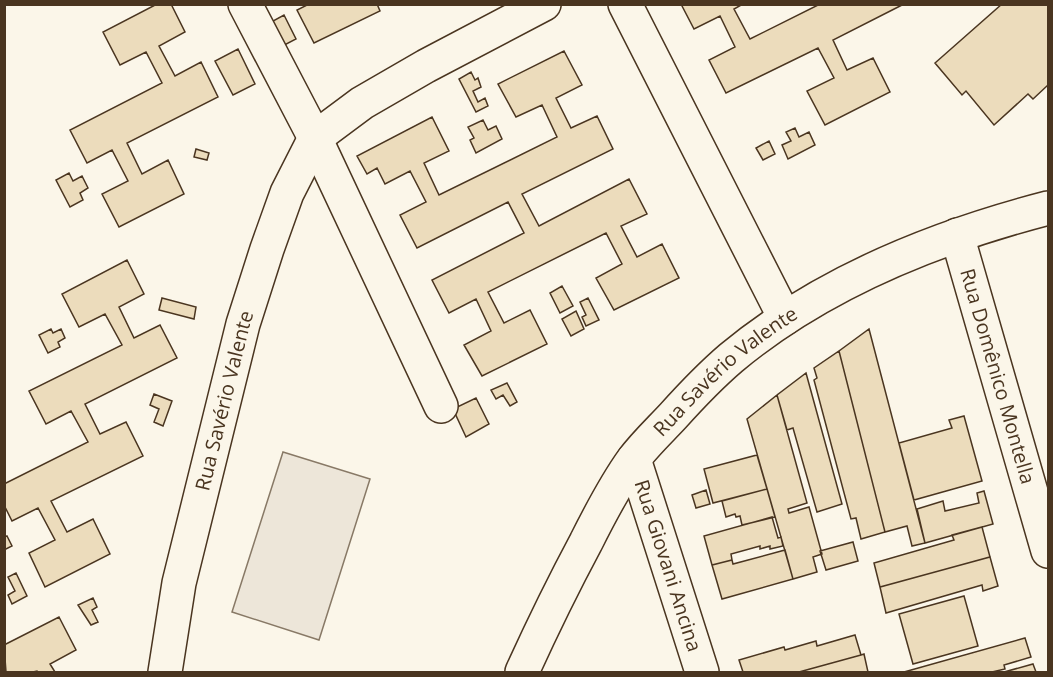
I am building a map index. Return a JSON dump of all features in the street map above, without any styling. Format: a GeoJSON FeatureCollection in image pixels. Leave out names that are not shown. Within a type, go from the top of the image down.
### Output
{"type":"FeatureCollection","features":[{"type":"Feature","properties":{"kind":"street"},"geometry":{"type":"LineString","coordinates":[[245,4],[315,138],[441,406]]}},
{"type":"Feature","properties":{"kind":"street","name":"Rua Savério Valente"},"geometry":{"type":"LineString","coordinates":[[165,672],[179,583],[243,324],[287,193],[315,138],[362,104],[407,77],[544,4]]}},
{"type":"Feature","properties":{"kind":"street"},"geometry":{"type":"LineString","coordinates":[[625,4],[785,318]]}},
{"type":"Feature","properties":{"kind":"street","name":"Rua Savério Valente"},"geometry":{"type":"LineString","coordinates":[[522,672],[602,511],[634,459],[690,397],[731,358],[785,318],[893,261],[957,235],[1048,208]]}},
{"type":"Feature","properties":{"kind":"street","name":"Rua Domênico Montella"},"geometry":{"type":"LineString","coordinates":[[957,235],[1048,551]]}},
{"type":"Feature","properties":{"kind":"street","name":"Rua Giovani Ancina"},"geometry":{"type":"LineString","coordinates":[[634,459],[702,672]]}},
{"type":"Feature","properties":{"kind":"shaded area"},"geometry":{"type":"Polygon","coordinates":[[[283,452],[370,479],[319,640],[232,612],[283,452]]]}},
{"type":"Feature","properties":{"kind":"building"},"geometry":{"type":"Polygon","coordinates":[[[157,4],[171,4],[185,32],[159,46],[175,76],[201,62],[218,97],[127,143],[142,174],[168,160],[184,194],[119,227],[102,194],[128,181],[112,150],[87,163],[70,130],[162,83],[146,52],[120,65],[103,32],[157,4]]]}},
{"type":"Feature","properties":{"kind":"building"},"geometry":{"type":"Polygon","coordinates":[[[309,4],[377,4],[380,11],[314,43],[297,10],[309,4]]]}},
{"type":"Feature","properties":{"kind":"building"},"geometry":{"type":"Polygon","coordinates":[[[681,4],[743,4],[734,9],[750,39],[820,4],[904,4],[833,40],[847,70],[873,58],[890,92],[825,125],[807,91],[834,78],[818,48],[726,93],[709,60],[735,47],[720,16],[694,29],[681,4]]]}},
{"type":"Feature","properties":{"kind":"building"},"geometry":{"type":"Polygon","coordinates":[[[1002,4],[1048,4],[1048,85],[1033,99],[1028,94],[994,125],[966,91],[962,95],[935,63],[1002,4]]]}},
{"type":"Feature","properties":{"kind":"building"},"geometry":{"type":"Polygon","coordinates":[[[284,15],[296,39],[273,51],[262,27],[284,15]]]}},
{"type":"Feature","properties":{"kind":"building"},"geometry":{"type":"Polygon","coordinates":[[[238,49],[255,84],[233,95],[215,61],[238,49]]]}},
{"type":"Feature","properties":{"kind":"building"},"geometry":{"type":"Polygon","coordinates":[[[564,51],[582,85],[556,98],[571,128],[597,116],[613,149],[522,194],[539,226],[629,179],[647,214],[621,226],[637,257],[662,244],[679,278],[614,310],[596,278],[622,264],[606,233],[488,292],[504,323],[530,310],[547,344],[482,376],[464,345],[491,331],[476,299],[449,313],[432,280],[524,233],[508,202],[417,248],[400,215],[426,202],[410,171],[385,184],[377,168],[367,174],[357,156],[432,117],[449,151],[424,163],[439,195],[557,137],[542,105],[516,117],[498,84],[564,51]]]}},
{"type":"Feature","properties":{"kind":"building"},"geometry":{"type":"Polygon","coordinates":[[[471,72],[475,80],[478,78],[481,87],[473,91],[478,102],[485,98],[488,106],[476,112],[459,79],[471,72]]]}},
{"type":"Feature","properties":{"kind":"building"},"geometry":{"type":"Polygon","coordinates":[[[483,120],[488,130],[496,126],[502,139],[476,153],[470,140],[474,138],[468,127],[483,120]]]}},
{"type":"Feature","properties":{"kind":"building"},"geometry":{"type":"Polygon","coordinates":[[[795,128],[799,137],[809,132],[815,145],[788,159],[782,145],[791,141],[786,132],[795,128]]]}},
{"type":"Feature","properties":{"kind":"building"},"geometry":{"type":"Polygon","coordinates":[[[769,141],[775,154],[763,160],[756,148],[769,141]]]}},
{"type":"Feature","properties":{"kind":"building"},"geometry":{"type":"Polygon","coordinates":[[[196,149],[209,153],[207,160],[194,157],[196,149]]]}},
{"type":"Feature","properties":{"kind":"building"},"geometry":{"type":"Polygon","coordinates":[[[69,173],[73,181],[82,176],[88,188],[80,193],[83,200],[70,207],[56,180],[69,173]]]}},
{"type":"Feature","properties":{"kind":"building"},"geometry":{"type":"Polygon","coordinates":[[[127,260],[144,294],[119,307],[134,338],[160,325],[177,358],[85,404],[100,434],[126,422],[143,456],[51,501],[67,532],[93,519],[110,554],[45,587],[29,553],[55,540],[38,508],[12,521],[4,505],[4,484],[88,442],[71,411],[46,424],[29,391],[122,345],[105,314],[79,327],[62,294],[127,260]]]}},
{"type":"Feature","properties":{"kind":"building"},"geometry":{"type":"Polygon","coordinates":[[[562,286],[573,306],[560,313],[550,293],[562,286]]]}},
{"type":"Feature","properties":{"kind":"building"},"geometry":{"type":"Polygon","coordinates":[[[162,298],[196,307],[194,319],[159,310],[162,298]]]}},
{"type":"Feature","properties":{"kind":"building"},"geometry":{"type":"Polygon","coordinates":[[[588,298],[599,320],[586,326],[582,317],[586,315],[580,302],[588,298]]]}},
{"type":"Feature","properties":{"kind":"building"},"geometry":{"type":"Polygon","coordinates":[[[576,311],[584,329],[571,336],[562,319],[576,311]]]}},
{"type":"Feature","properties":{"kind":"building"},"geometry":{"type":"Polygon","coordinates":[[[51,329],[53,333],[61,329],[65,338],[58,342],[60,347],[48,353],[39,335],[51,329]]]}},
{"type":"Feature","properties":{"kind":"building"},"geometry":{"type":"Polygon","coordinates":[[[869,329],[925,543],[912,546],[907,526],[885,532],[839,351],[869,329]]]}},
{"type":"Feature","properties":{"kind":"building"},"geometry":{"type":"Polygon","coordinates":[[[839,351],[885,532],[861,539],[856,518],[851,519],[814,380],[817,378],[814,368],[839,351]]]}},
{"type":"Feature","properties":{"kind":"building"},"geometry":{"type":"Polygon","coordinates":[[[806,373],[842,504],[817,512],[793,428],[787,430],[777,395],[806,373]]]}},
{"type":"Feature","properties":{"kind":"building"},"geometry":{"type":"Polygon","coordinates":[[[507,383],[517,402],[510,406],[503,395],[496,399],[491,390],[507,383]]]}},
{"type":"Feature","properties":{"kind":"building"},"geometry":{"type":"Polygon","coordinates":[[[154,394],[172,401],[163,426],[154,422],[159,409],[150,405],[154,394]]]}},
{"type":"Feature","properties":{"kind":"building"},"geometry":{"type":"Polygon","coordinates":[[[777,395],[807,503],[788,509],[789,513],[809,507],[822,554],[813,557],[817,572],[793,579],[747,419],[777,395]]]}},
{"type":"Feature","properties":{"kind":"building"},"geometry":{"type":"Polygon","coordinates":[[[476,398],[489,424],[466,437],[453,409],[476,398]]]}},
{"type":"Feature","properties":{"kind":"building"},"geometry":{"type":"Polygon","coordinates":[[[964,416],[982,481],[914,500],[899,443],[952,428],[949,420],[964,416]]]}},
{"type":"Feature","properties":{"kind":"building"},"geometry":{"type":"Polygon","coordinates":[[[757,455],[767,489],[713,503],[704,469],[757,455]]]}},
{"type":"Feature","properties":{"kind":"building"},"geometry":{"type":"Polygon","coordinates":[[[767,489],[775,517],[742,525],[740,516],[736,517],[735,514],[726,517],[722,501],[767,489]]]}},
{"type":"Feature","properties":{"kind":"building"},"geometry":{"type":"Polygon","coordinates":[[[706,490],[710,504],[696,508],[692,495],[706,490]]]}},
{"type":"Feature","properties":{"kind":"building"},"geometry":{"type":"Polygon","coordinates":[[[984,491],[993,524],[925,543],[917,509],[943,501],[945,511],[979,503],[977,493],[984,491]]]}},
{"type":"Feature","properties":{"kind":"building"},"geometry":{"type":"Polygon","coordinates":[[[772,517],[778,538],[781,537],[783,546],[760,549],[760,546],[731,554],[732,560],[712,565],[704,536],[772,517]]]}},
{"type":"Feature","properties":{"kind":"building"},"geometry":{"type":"Polygon","coordinates":[[[982,527],[990,557],[880,587],[874,563],[954,540],[952,535],[982,527]]]}},
{"type":"Feature","properties":{"kind":"building"},"geometry":{"type":"Polygon","coordinates":[[[7,536],[12,546],[4,550],[4,537],[7,536]]]}},
{"type":"Feature","properties":{"kind":"building"},"geometry":{"type":"Polygon","coordinates":[[[853,542],[858,561],[826,570],[820,551],[853,542]]]}},
{"type":"Feature","properties":{"kind":"building"},"geometry":{"type":"Polygon","coordinates":[[[785,550],[793,579],[722,599],[712,565],[732,560],[733,564],[785,550]]]}},
{"type":"Feature","properties":{"kind":"building"},"geometry":{"type":"Polygon","coordinates":[[[990,557],[998,586],[983,591],[982,585],[886,613],[880,587],[990,557]]]}},
{"type":"Feature","properties":{"kind":"building"},"geometry":{"type":"Polygon","coordinates":[[[16,573],[27,596],[12,604],[8,595],[15,591],[8,577],[16,573]]]}},
{"type":"Feature","properties":{"kind":"building"},"geometry":{"type":"Polygon","coordinates":[[[964,596],[978,646],[913,664],[899,614],[964,596]]]}},
{"type":"Feature","properties":{"kind":"building"},"geometry":{"type":"Polygon","coordinates":[[[93,598],[97,607],[92,610],[98,622],[91,625],[78,605],[93,598]]]}},
{"type":"Feature","properties":{"kind":"building"},"geometry":{"type":"Polygon","coordinates":[[[59,617],[76,650],[50,664],[55,672],[6,672],[4,645],[59,617]]]}},
{"type":"Feature","properties":{"kind":"building"},"geometry":{"type":"Polygon","coordinates":[[[855,635],[861,655],[799,672],[743,672],[739,660],[784,647],[785,650],[816,641],[817,646],[855,635]]]}},
{"type":"Feature","properties":{"kind":"building"},"geometry":{"type":"Polygon","coordinates":[[[1025,638],[1031,657],[1004,665],[1005,669],[992,672],[904,672],[1025,638]]]}},
{"type":"Feature","properties":{"kind":"building"},"geometry":{"type":"Polygon","coordinates":[[[864,654],[868,672],[799,672],[861,655],[864,654]]]}},
{"type":"Feature","properties":{"kind":"building"},"geometry":{"type":"Polygon","coordinates":[[[1033,664],[1036,672],[1004,672],[1033,664]]]}}]}
